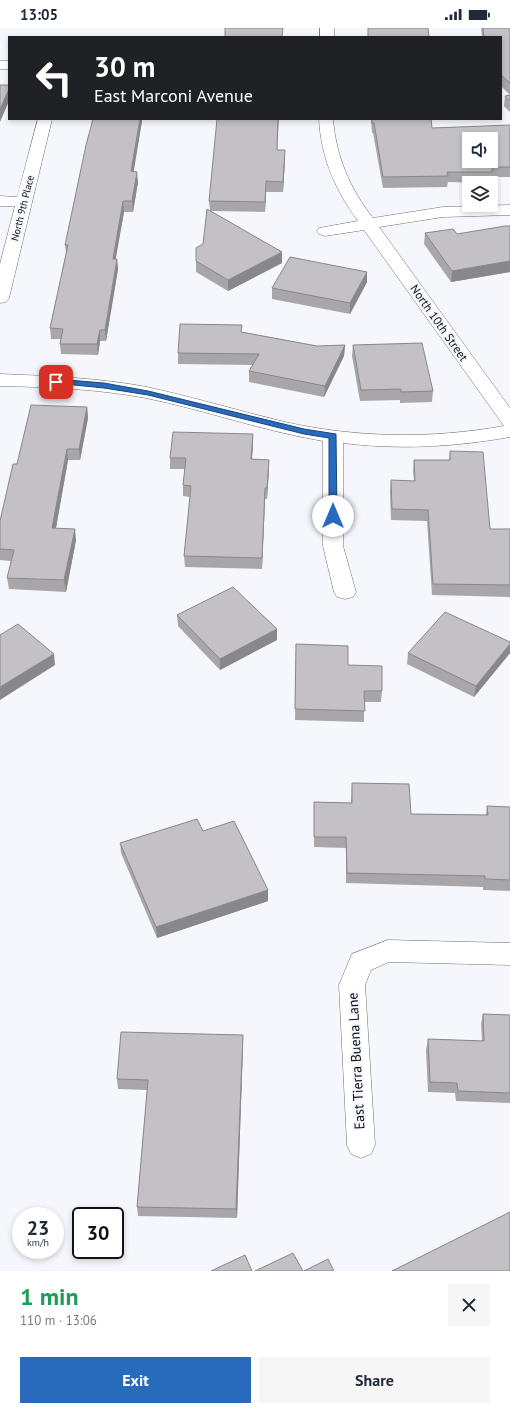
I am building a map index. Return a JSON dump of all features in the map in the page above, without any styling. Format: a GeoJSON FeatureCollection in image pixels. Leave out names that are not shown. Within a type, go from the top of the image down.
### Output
{"type":"FeatureCollection","features":[{"type":"Feature","properties":{"kind":"street","name":"North 9th Place"},"geometry":{"type":"LineString","coordinates":[[0,298],[45,120]]}},
{"type":"Feature","properties":{"kind":"street","name":"North 10th Street"},"geometry":{"type":"LineString","coordinates":[[326,120],[329,148],[336,169],[368,224],[383,242],[510,422]]}},
{"type":"Feature","properties":{"kind":"street"},"geometry":{"type":"LineString","coordinates":[[0,202],[24,202]]}},
{"type":"Feature","properties":{"kind":"street"},"geometry":{"type":"LineString","coordinates":[[325,231],[444,212],[510,210]]}},
{"type":"Feature","properties":{"kind":"street"},"geometry":{"type":"LineString","coordinates":[[0,380],[56,382],[112,387],[148,393],[304,432],[333,436],[416,441],[493,435],[510,431]]}},
{"type":"Feature","properties":{"kind":"street"},"geometry":{"type":"LineString","coordinates":[[333,436],[333,546],[345,592]]}},
{"type":"Feature","properties":{"kind":"street","name":"East Tierra Buena Lane"},"geometry":{"type":"LineString","coordinates":[[361,1145],[352,985],[361,962],[388,951],[510,954]]}},
{"type":"Feature","properties":{"kind":"building"},"geometry":{"type":"Polygon","coordinates":[[[225,28],[283,28],[282,36],[225,36],[225,28]]]}},
{"type":"Feature","properties":{"kind":"building"},"geometry":{"type":"Polygon","coordinates":[[[368,28],[428,28],[429,36],[368,36],[368,28]]]}},
{"type":"Feature","properties":{"kind":"building"},"geometry":{"type":"Polygon","coordinates":[[[483,28],[510,28],[510,83],[502,76],[502,36],[484,36],[483,28]]]}},
{"type":"Feature","properties":{"kind":"building"},"geometry":{"type":"Polygon","coordinates":[[[0,85],[8,85],[8,91],[0,109],[0,85]]]}},
{"type":"Feature","properties":{"kind":"building"},"geometry":{"type":"Polygon","coordinates":[[[510,95],[510,101],[505,96],[510,95]]]}},
{"type":"Feature","properties":{"kind":"building"},"geometry":{"type":"Polygon","coordinates":[[[93,120],[140,120],[131,171],[137,172],[132,201],[123,201],[113,259],[117,259],[105,330],[100,330],[97,344],[60,344],[63,329],[50,328],[68,245],[65,245],[93,120]]]}},
{"type":"Feature","properties":{"kind":"building"},"geometry":{"type":"Polygon","coordinates":[[[217,120],[278,120],[277,150],[285,150],[283,182],[266,181],[265,202],[209,201],[217,120]]]}},
{"type":"Feature","properties":{"kind":"building"},"geometry":{"type":"Polygon","coordinates":[[[372,120],[431,120],[432,128],[510,125],[510,167],[498,167],[498,132],[462,132],[462,168],[492,168],[492,172],[447,172],[448,176],[383,177],[374,123],[372,123],[372,120]]]}},
{"type":"Feature","properties":{"kind":"building"},"geometry":{"type":"Polygon","coordinates":[[[207,209],[282,252],[228,280],[196,261],[196,248],[203,244],[207,209]]]}},
{"type":"Feature","properties":{"kind":"building"},"geometry":{"type":"Polygon","coordinates":[[[510,226],[510,261],[452,271],[425,233],[453,229],[457,234],[510,226]]]}},
{"type":"Feature","properties":{"kind":"building"},"geometry":{"type":"Polygon","coordinates":[[[290,257],[367,272],[350,303],[272,288],[290,257]]]}},
{"type":"Feature","properties":{"kind":"building"},"geometry":{"type":"Polygon","coordinates":[[[180,324],[242,325],[241,332],[317,346],[345,345],[325,386],[249,371],[259,354],[178,353],[180,324]]]}},
{"type":"Feature","properties":{"kind":"building"},"geometry":{"type":"Polygon","coordinates":[[[422,343],[433,391],[401,392],[401,389],[361,390],[353,345],[422,343]]]}},
{"type":"Feature","properties":{"kind":"building"},"geometry":{"type":"Polygon","coordinates":[[[31,405],[87,407],[79,449],[67,449],[52,528],[75,529],[64,580],[7,578],[14,550],[0,549],[0,521],[13,464],[17,464],[31,405]]]}},
{"type":"Feature","properties":{"kind":"building"},"geometry":{"type":"Polygon","coordinates":[[[173,432],[253,434],[251,459],[269,460],[267,488],[265,488],[262,558],[184,556],[191,486],[183,485],[186,458],[170,458],[173,432]]]}},
{"type":"Feature","properties":{"kind":"building"},"geometry":{"type":"Polygon","coordinates":[[[450,451],[483,452],[490,529],[510,529],[510,585],[433,584],[428,510],[392,509],[391,480],[415,481],[414,460],[450,460],[450,451]]]}},
{"type":"Feature","properties":{"kind":"building"},"geometry":{"type":"Polygon","coordinates":[[[233,587],[277,629],[220,659],[177,615],[233,587]]]}},
{"type":"Feature","properties":{"kind":"building"},"geometry":{"type":"Polygon","coordinates":[[[445,612],[510,642],[510,644],[476,686],[408,653],[445,612]]]}},
{"type":"Feature","properties":{"kind":"building"},"geometry":{"type":"Polygon","coordinates":[[[18,624],[54,654],[0,687],[0,635],[18,624]]]}},
{"type":"Feature","properties":{"kind":"building"},"geometry":{"type":"Polygon","coordinates":[[[296,644],[348,646],[348,665],[382,666],[382,691],[364,691],[365,711],[295,709],[296,644]]]}},
{"type":"Feature","properties":{"kind":"building"},"geometry":{"type":"Polygon","coordinates":[[[352,783],[409,784],[411,814],[488,815],[487,806],[510,807],[510,880],[485,879],[485,876],[347,873],[346,837],[314,837],[314,802],[352,803],[352,783]]]}},
{"type":"Feature","properties":{"kind":"building"},"geometry":{"type":"Polygon","coordinates":[[[197,819],[203,831],[234,821],[268,890],[156,927],[120,843],[197,819]]]}},
{"type":"Feature","properties":{"kind":"building"},"geometry":{"type":"Polygon","coordinates":[[[483,1014],[510,1015],[510,1093],[458,1091],[457,1083],[430,1082],[428,1039],[484,1041],[483,1014]]]}},
{"type":"Feature","properties":{"kind":"building"},"geometry":{"type":"Polygon","coordinates":[[[121,1032],[243,1035],[236,1209],[137,1207],[148,1080],[117,1079],[121,1032]]]}},
{"type":"Feature","properties":{"kind":"building"},"geometry":{"type":"Polygon","coordinates":[[[510,1212],[510,1271],[392,1271],[510,1212]]]}},
{"type":"Feature","properties":{"kind":"building"},"geometry":{"type":"Polygon","coordinates":[[[293,1253],[303,1271],[255,1271],[293,1253]]]}},
{"type":"Feature","properties":{"kind":"building"},"geometry":{"type":"Polygon","coordinates":[[[245,1255],[252,1271],[211,1271],[245,1255]]]}},
{"type":"Feature","properties":{"kind":"building"},"geometry":{"type":"Polygon","coordinates":[[[328,1259],[334,1271],[304,1271],[328,1259]]]}},
{"type":"Feature","properties":{"kind":"route"},"geometry":{"type":"LineString","coordinates":[[56,382],[104,386],[148,393],[304,432],[333,436],[333,516]]}}]}
